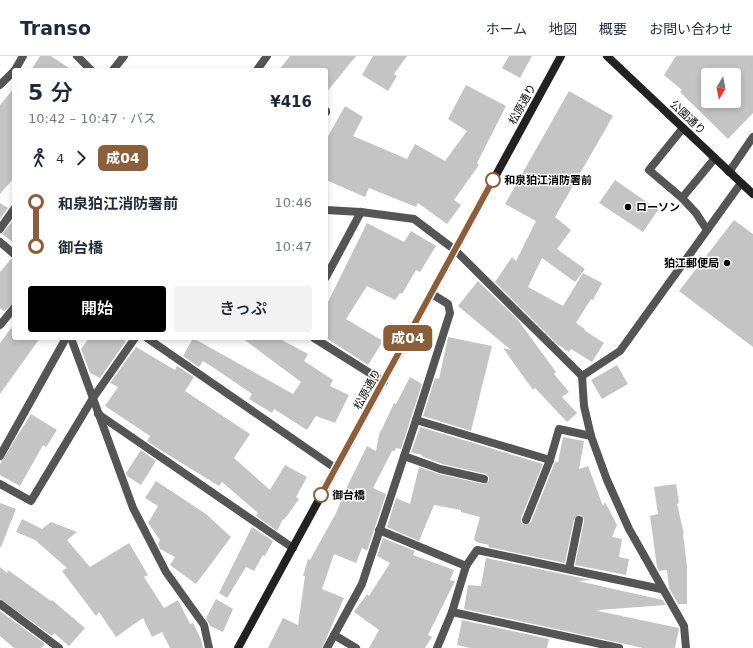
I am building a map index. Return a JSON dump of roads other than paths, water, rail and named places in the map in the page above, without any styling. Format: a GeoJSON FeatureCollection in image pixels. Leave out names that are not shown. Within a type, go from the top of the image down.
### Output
{"type":"FeatureCollection","features":[{"type":"Feature","properties":{"kind":"main road","name":"松原通り"},"geometry":{"type":"LineString","coordinates":[[238,648],[561,56]]}},
{"type":"Feature","properties":{"kind":"main road","name":"公園通り"},"geometry":{"type":"LineString","coordinates":[[607,56],[753,194]]}},
{"type":"Feature","properties":{"kind":"street"},"geometry":{"type":"LineString","coordinates":[[16,68],[23,56]]}},
{"type":"Feature","properties":{"kind":"street"},"geometry":{"type":"LineString","coordinates":[[77,56],[89,68]]}},
{"type":"Feature","properties":{"kind":"street"},"geometry":{"type":"LineString","coordinates":[[115,68],[124,56]]}},
{"type":"Feature","properties":{"kind":"street"},"geometry":{"type":"LineString","coordinates":[[259,68],[268,56]]}},
{"type":"Feature","properties":{"kind":"street"},"geometry":{"type":"LineString","coordinates":[[0,85],[12,73]]}},
{"type":"Feature","properties":{"kind":"street"},"geometry":{"type":"LineString","coordinates":[[683,128],[649,170],[682,198],[696,213],[707,230]]}},
{"type":"Feature","properties":{"kind":"street"},"geometry":{"type":"LineString","coordinates":[[729,172],[753,137]]}},
{"type":"Feature","properties":{"kind":"street"},"geometry":{"type":"LineString","coordinates":[[682,198],[715,158]]}},
{"type":"Feature","properties":{"kind":"street"},"geometry":{"type":"LineString","coordinates":[[582,376],[620,351],[741,183]]}},
{"type":"Feature","properties":{"kind":"street"},"geometry":{"type":"LineString","coordinates":[[328,210],[361,212],[414,219],[455,250],[582,376],[584,406],[591,436],[607,480],[629,529],[661,589],[684,626],[686,648]]}},
{"type":"Feature","properties":{"kind":"street"},"geometry":{"type":"LineString","coordinates":[[0,229],[12,212]]}},
{"type":"Feature","properties":{"kind":"street"},"geometry":{"type":"LineString","coordinates":[[328,273],[361,212]]}},
{"type":"Feature","properties":{"kind":"street"},"geometry":{"type":"LineString","coordinates":[[0,242],[12,252]]}},
{"type":"Feature","properties":{"kind":"street"},"geometry":{"type":"LineString","coordinates":[[327,648],[362,584],[450,313],[448,304],[432,294]]}},
{"type":"Feature","properties":{"kind":"street"},"geometry":{"type":"LineString","coordinates":[[0,325],[12,310]]}},
{"type":"Feature","properties":{"kind":"street"},"geometry":{"type":"LineString","coordinates":[[0,456],[65,340]]}},
{"type":"Feature","properties":{"kind":"street"},"geometry":{"type":"LineString","coordinates":[[72,340],[133,508],[166,572],[204,625],[209,648]]}},
{"type":"Feature","properties":{"kind":"street"},"geometry":{"type":"LineString","coordinates":[[0,484],[31,501],[93,398],[134,340]]}},
{"type":"Feature","properties":{"kind":"street"},"geometry":{"type":"LineString","coordinates":[[150,340],[335,468]]}},
{"type":"Feature","properties":{"kind":"street"},"geometry":{"type":"LineString","coordinates":[[317,340],[384,382]]}},
{"type":"Feature","properties":{"kind":"street"},"geometry":{"type":"LineString","coordinates":[[98,414],[293,548]]}},
{"type":"Feature","properties":{"kind":"street"},"geometry":{"type":"LineString","coordinates":[[416,420],[550,460]]}},
{"type":"Feature","properties":{"kind":"street"},"geometry":{"type":"LineString","coordinates":[[526,520],[550,460],[559,429],[591,436]]}},
{"type":"Feature","properties":{"kind":"street"},"geometry":{"type":"LineString","coordinates":[[404,456],[440,469],[484,479]]}},
{"type":"Feature","properties":{"kind":"street"},"geometry":{"type":"LineString","coordinates":[[569,569],[579,520]]}},
{"type":"Feature","properties":{"kind":"street"},"geometry":{"type":"LineString","coordinates":[[379,530],[466,566]]}},
{"type":"Feature","properties":{"kind":"street"},"geometry":{"type":"LineString","coordinates":[[437,648],[452,612],[466,566],[477,550],[661,589]]}},
{"type":"Feature","properties":{"kind":"street"},"geometry":{"type":"LineString","coordinates":[[0,604],[50,645],[59,648]]}},
{"type":"Feature","properties":{"kind":"street"},"geometry":{"type":"LineString","coordinates":[[452,612],[619,648]]}},
{"type":"Feature","properties":{"kind":"street"},"geometry":{"type":"LineString","coordinates":[[334,635],[356,648]]}},
{"type":"Feature","properties":{"kind":"place","name":"和泉狛江消防署前"},"geometry":{"type":"Point","coordinates":[493,180]}},
{"type":"Feature","properties":{"kind":"place","name":"ローソン"},"geometry":{"type":"Point","coordinates":[628,207]}},
{"type":"Feature","properties":{"kind":"place","name":"狛江郵便局"},"geometry":{"type":"Point","coordinates":[727,263]}},
{"type":"Feature","properties":{"kind":"place","name":"御台橋"},"geometry":{"type":"Point","coordinates":[321,495]}}]}
